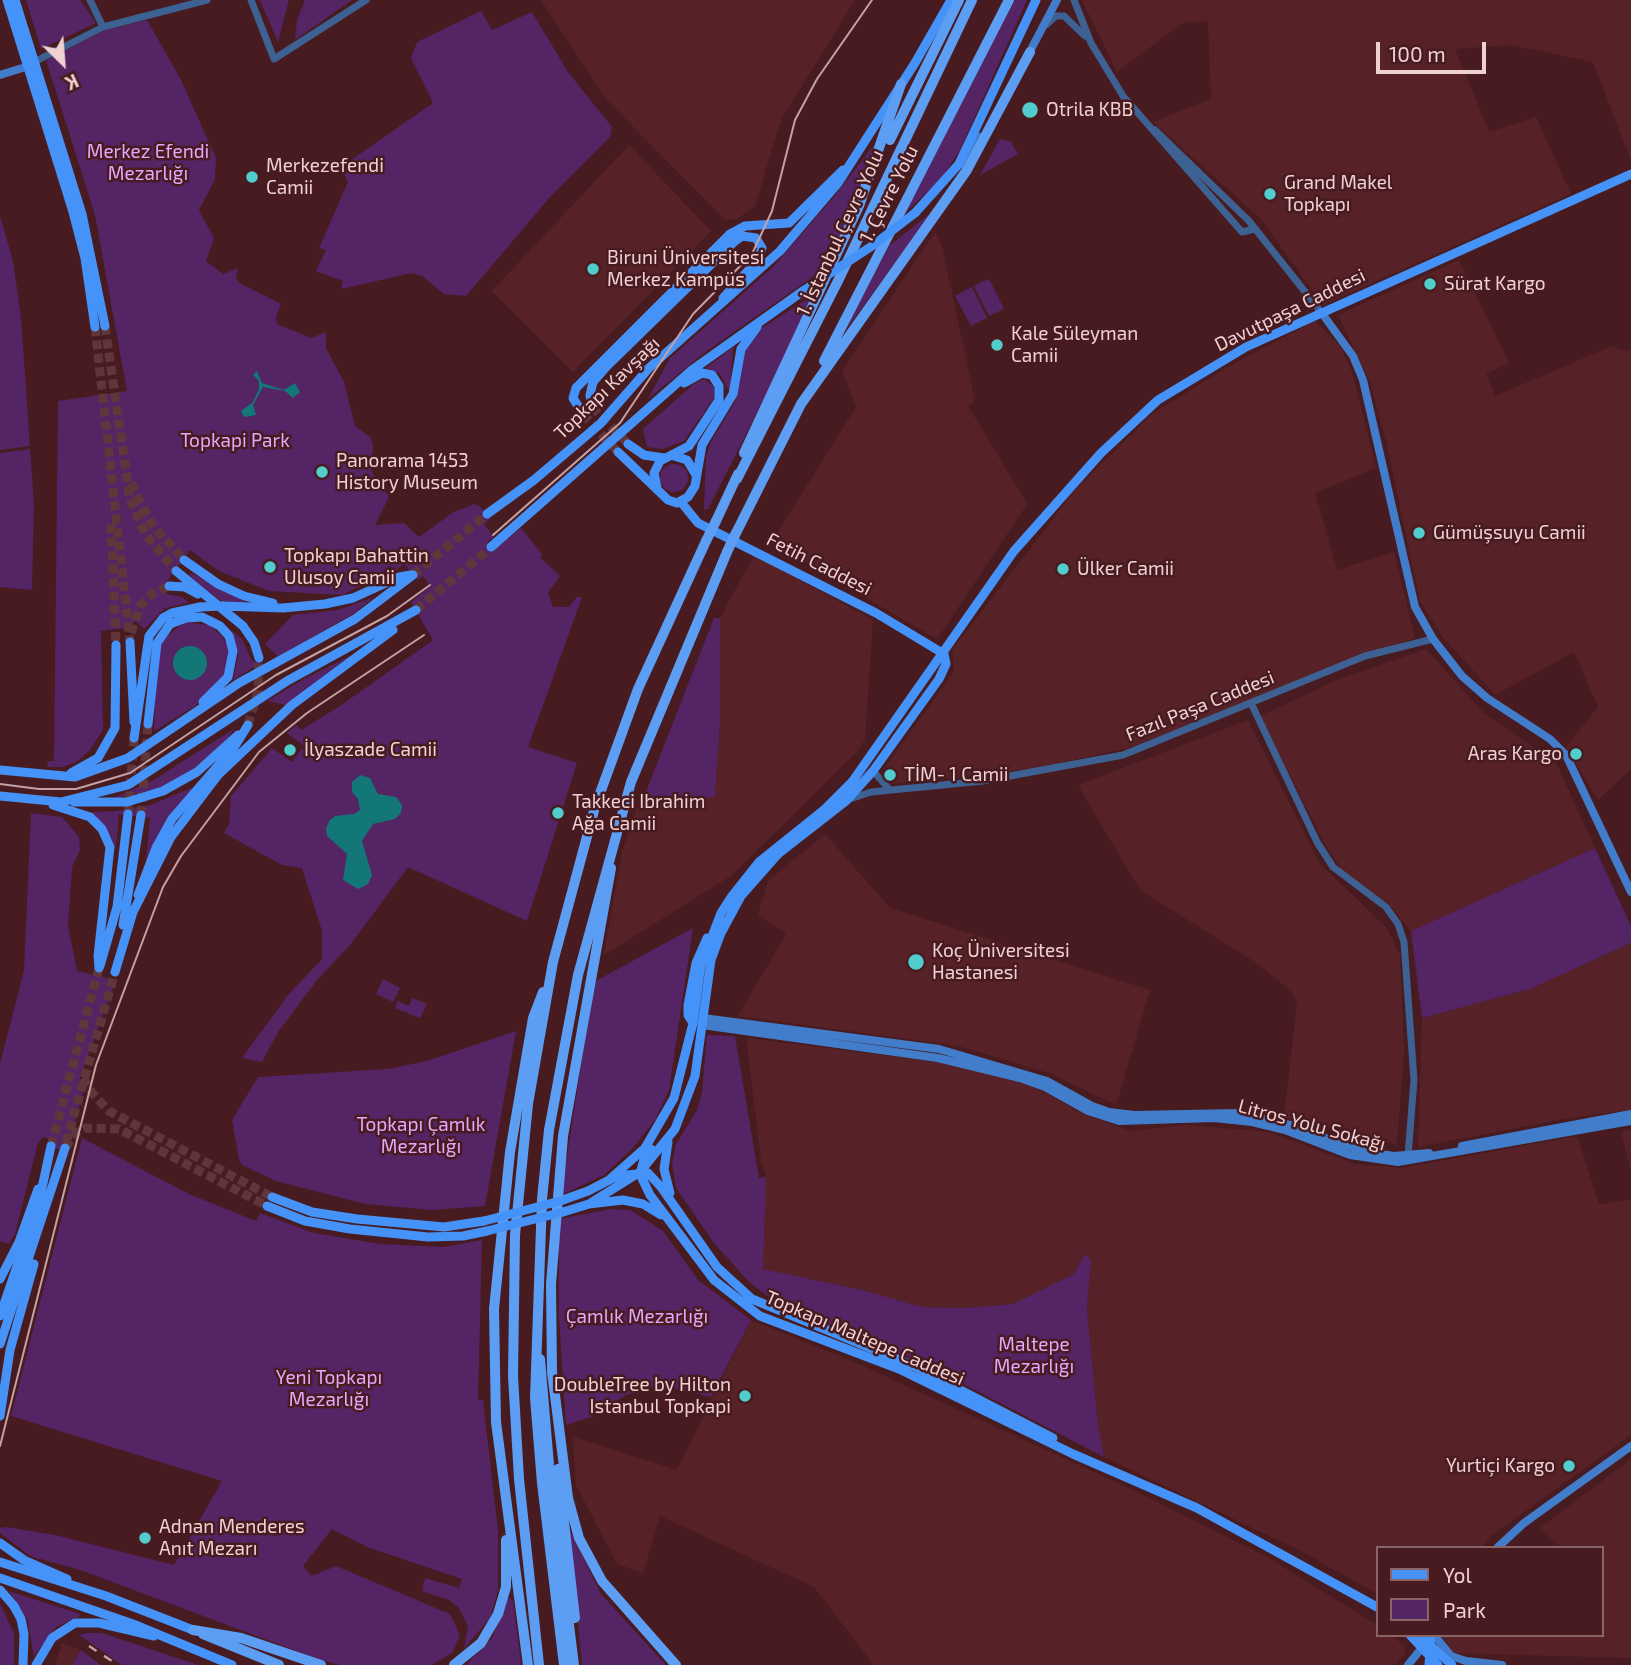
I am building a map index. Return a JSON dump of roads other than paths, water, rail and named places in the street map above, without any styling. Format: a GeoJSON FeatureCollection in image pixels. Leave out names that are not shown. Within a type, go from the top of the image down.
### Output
{"type":"FeatureCollection","features":[{"type":"Feature","properties":{"kind":"highway"},"geometry":{"type":"LineString","coordinates":[[539,1665],[515,1426],[512,1304],[522,1153],[548,986],[571,888],[615,749],[661,635],[737,478],[752,433],[830,272],[874,168],[959,0]]}},
{"type":"Feature","properties":{"kind":"highway","name":"1. İstanbul Çevre Yolu"},"geometry":{"type":"LineString","coordinates":[[737,478],[838,281],[972,0]]}},
{"type":"Feature","properties":{"kind":"highway","name":"1. Çevre Yolu"},"geometry":{"type":"LineString","coordinates":[[801,404],[1009,0]]}},
{"type":"Feature","properties":{"kind":"highway"},"geometry":{"type":"LineString","coordinates":[[564,1665],[538,1445],[536,1335],[542,1199],[549,1130],[578,975],[614,843],[642,750],[727,552],[801,404],[967,170],[1030,51]]}},
{"type":"Feature","properties":{"kind":"highway"},"geometry":{"type":"LineString","coordinates":[[874,168],[901,84]]}},
{"type":"Feature","properties":{"kind":"highway"},"geometry":{"type":"LineString","coordinates":[[575,1665],[573,1595],[559,1484],[551,1284],[559,1169],[568,1094],[614,843]]}},
{"type":"Feature","properties":{"kind":"highway"},"geometry":{"type":"LineString","coordinates":[[528,1665],[506,1508],[494,1383],[495,1275],[506,1182],[529,1040],[537,1003],[548,986]]}},
{"type":"Feature","properties":{"kind":"highway"},"geometry":{"type":"LineString","coordinates":[[536,1335],[575,1665]]}},
{"type":"Feature","properties":{"kind":"highway"},"geometry":{"type":"LineString","coordinates":[[554,1385],[574,1525],[602,1581],[676,1665]]}},
{"type":"Feature","properties":{"kind":"highway"},"geometry":{"type":"LineString","coordinates":[[454,1665],[481,1643],[498,1614],[507,1578],[506,1508]]}},
{"type":"Feature","properties":{"kind":"highway"},"geometry":{"type":"LineString","coordinates":[[193,1630],[279,1665]]}},
{"type":"Feature","properties":{"kind":"highway"},"geometry":{"type":"LineString","coordinates":[[193,1630],[232,1636],[321,1665]]}},
{"type":"Feature","properties":{"kind":"highway"},"geometry":{"type":"LineString","coordinates":[[660,1646],[683,1665]]}},
{"type":"Feature","properties":{"kind":"main road"},"geometry":{"type":"LineString","coordinates":[[7,0],[16,5],[32,63],[82,214],[100,326]]}},
{"type":"Feature","properties":{"kind":"main road","name":"Topkapı Kavşağı"},"geometry":{"type":"LineString","coordinates":[[487,514],[534,480],[600,424],[649,368],[780,251],[831,193],[951,0]]}},
{"type":"Feature","properties":{"kind":"main road"},"geometry":{"type":"LineString","coordinates":[[945,182],[974,135],[1037,0]]}},
{"type":"Feature","properties":{"kind":"main road"},"geometry":{"type":"LineString","coordinates":[[618,452],[659,493],[673,503],[681,502],[692,491],[702,445],[733,394],[738,355],[745,340],[776,309],[880,241],[915,213],[945,182],[972,150],[1057,0]]}},
{"type":"Feature","properties":{"kind":"main road"},"geometry":{"type":"LineString","coordinates":[[0,75],[32,63]]}},
{"type":"Feature","properties":{"kind":"main road"},"geometry":{"type":"LineString","coordinates":[[583,414],[573,398],[576,388],[730,234],[745,226],[789,223],[847,167]]}},
{"type":"Feature","properties":{"kind":"main road","name":"Davutpaşa Caddesi"},"geometry":{"type":"LineString","coordinates":[[589,1204],[640,1172],[669,1138],[692,1089],[701,965],[722,912],[752,870],[845,790],[944,654],[1014,551],[1072,482],[1158,400],[1246,347],[1631,174]]}},
{"type":"Feature","properties":{"kind":"main road"},"geometry":{"type":"LineString","coordinates":[[576,388],[592,407],[590,395],[593,382],[606,367],[735,241],[742,236],[759,240],[761,254],[751,270],[690,327],[680,341]]}},
{"type":"Feature","properties":{"kind":"main road","name":"Topkapı Kavşağı"},"geometry":{"type":"LineString","coordinates":[[491,547],[692,370],[776,309]]}},
{"type":"Feature","properties":{"kind":"main road"},"geometry":{"type":"LineString","coordinates":[[1321,312],[1353,356],[1363,380],[1415,607],[1433,639],[1461,676],[1487,698],[1550,739],[1566,755],[1631,892]]}},
{"type":"Feature","properties":{"kind":"main road"},"geometry":{"type":"LineString","coordinates":[[644,414],[696,375],[707,374],[716,380],[720,392],[716,406],[696,439],[666,457],[654,474],[659,493]]}},
{"type":"Feature","properties":{"kind":"main road"},"geometry":{"type":"LineString","coordinates":[[628,444],[644,455],[687,460],[696,476]]}},
{"type":"Feature","properties":{"kind":"main road","name":"Fetih Caddesi"},"geometry":{"type":"LineString","coordinates":[[681,502],[698,523],[876,612],[944,654]]}},
{"type":"Feature","properties":{"kind":"main road"},"geometry":{"type":"LineString","coordinates":[[184,560],[218,584],[244,596],[292,606]]}},
{"type":"Feature","properties":{"kind":"main road"},"geometry":{"type":"LineString","coordinates":[[176,571],[224,609],[249,633],[259,658]]}},
{"type":"Feature","properties":{"kind":"main road"},"geometry":{"type":"LineString","coordinates":[[0,770],[75,777],[120,761],[232,688],[355,619],[413,575],[399,577],[353,598],[292,606],[224,609],[200,607],[172,613],[163,618],[149,636],[134,738],[130,642]]}},
{"type":"Feature","properties":{"kind":"main road"},"geometry":{"type":"LineString","coordinates":[[169,586],[185,587],[224,609]]}},
{"type":"Feature","properties":{"kind":"main road"},"geometry":{"type":"LineString","coordinates":[[69,801],[116,790],[139,779],[295,676],[416,610],[292,705],[218,775],[171,837],[131,916]]}},
{"type":"Feature","properties":{"kind":"main road"},"geometry":{"type":"LineString","coordinates":[[148,724],[155,651],[160,636],[178,620],[202,617],[220,626],[229,636],[233,664],[228,677],[187,719]]}},
{"type":"Feature","properties":{"kind":"main road"},"geometry":{"type":"LineString","coordinates":[[51,776],[81,769],[98,758],[108,745],[116,719],[116,645]]}},
{"type":"Feature","properties":{"kind":"main road","name":"Davutpaşa Caddesi"},"geometry":{"type":"LineString","coordinates":[[610,1179],[645,1148],[674,1098],[698,1020],[710,960],[741,896],[778,854],[846,801],[873,771],[940,679],[946,664],[944,654]]}},
{"type":"Feature","properties":{"kind":"main road"},"geometry":{"type":"LineString","coordinates":[[873,771],[878,757],[903,722],[909,702]]}},
{"type":"Feature","properties":{"kind":"main road"},"geometry":{"type":"LineString","coordinates":[[0,796],[86,804],[116,803],[163,791],[197,772],[248,725],[235,746],[193,792],[163,834],[150,859],[115,972],[141,815]]}},
{"type":"Feature","properties":{"kind":"main road"},"geometry":{"type":"LineString","coordinates":[[40,801],[84,813],[96,822],[107,838],[109,869],[98,956],[99,968],[117,906],[128,814]]}},
{"type":"Feature","properties":{"kind":"main road","name":"Litros Yolu Sokağı"},"geometry":{"type":"LineString","coordinates":[[698,1020],[937,1058],[1020,1078],[1045,1087],[1088,1111],[1120,1117],[1213,1118],[1252,1122],[1350,1155],[1398,1162],[1627,1118]]}},
{"type":"Feature","properties":{"kind":"main road"},"geometry":{"type":"LineString","coordinates":[[667,1218],[633,1201],[613,1200],[487,1231],[445,1237],[306,1221],[270,1201],[312,1212],[357,1219],[444,1227],[484,1221],[560,1201],[588,1191],[610,1179],[640,1172],[645,1156],[668,1122],[674,1098]]}},
{"type":"Feature","properties":{"kind":"main road","name":"Litros Yolu Sokağı"},"geometry":{"type":"LineString","coordinates":[[1120,1117],[1238,1113],[1290,1125],[1366,1152],[1408,1156],[1627,1118]]}},
{"type":"Feature","properties":{"kind":"main road"},"geometry":{"type":"LineString","coordinates":[[669,1138],[664,1170],[672,1202]]}},
{"type":"Feature","properties":{"kind":"main road"},"geometry":{"type":"LineString","coordinates":[[0,1316],[39,1202],[51,1146]]}},
{"type":"Feature","properties":{"kind":"main road"},"geometry":{"type":"LineString","coordinates":[[0,1344],[41,1228],[65,1148]]}},
{"type":"Feature","properties":{"kind":"main road","name":"Topkapı Maltepe Caddesi"},"geometry":{"type":"LineString","coordinates":[[640,1172],[656,1180],[717,1267],[761,1304],[943,1385],[1074,1452],[1220,1519],[1376,1606]]}},
{"type":"Feature","properties":{"kind":"main road","name":"Topkapı Maltepe Caddesi"},"geometry":{"type":"LineString","coordinates":[[640,1172],[642,1182],[714,1280],[760,1316],[846,1346],[943,1385]]}},
{"type":"Feature","properties":{"kind":"main road"},"geometry":{"type":"LineString","coordinates":[[0,1279],[19,1242],[44,1175]]}},
{"type":"Feature","properties":{"kind":"main road"},"geometry":{"type":"LineString","coordinates":[[0,1416],[7,1363],[38,1251],[41,1228]]}},
{"type":"Feature","properties":{"kind":"main road"},"geometry":{"type":"LineString","coordinates":[[760,1316],[761,1304]]}},
{"type":"Feature","properties":{"kind":"main road"},"geometry":{"type":"LineString","coordinates":[[1499,1546],[1524,1522],[1631,1446]]}},
{"type":"Feature","properties":{"kind":"main road"},"geometry":{"type":"LineString","coordinates":[[0,1543],[24,1560],[54,1571],[74,1585]]}},
{"type":"Feature","properties":{"kind":"main road"},"geometry":{"type":"LineString","coordinates":[[0,1562],[74,1585],[193,1630]]}},
{"type":"Feature","properties":{"kind":"main road"},"geometry":{"type":"LineString","coordinates":[[0,1578],[159,1635],[232,1665]]}},
{"type":"Feature","properties":{"kind":"main road"},"geometry":{"type":"LineString","coordinates":[[0,1590],[15,1606],[21,1619],[24,1634],[23,1665]]}},
{"type":"Feature","properties":{"kind":"main road"},"geometry":{"type":"LineString","coordinates":[[36,1665],[52,1638],[75,1623],[99,1623],[139,1635],[159,1635]]}},
{"type":"Feature","properties":{"kind":"main road"},"geometry":{"type":"LineString","coordinates":[[1412,1637],[1438,1665]]}},
{"type":"Feature","properties":{"kind":"main road"},"geometry":{"type":"LineString","coordinates":[[1421,1637],[1452,1665]]}},
{"type":"Feature","properties":{"kind":"main road"},"geometry":{"type":"LineString","coordinates":[[1408,1665],[1430,1637]]}},
{"type":"Feature","properties":{"kind":"main road"},"geometry":{"type":"LineString","coordinates":[[1429,1665],[1432,1637]]}},
{"type":"Feature","properties":{"kind":"main road"},"geometry":{"type":"LineString","coordinates":[[1434,1637],[1451,1656],[1466,1661],[1502,1665]]}},
{"type":"Feature","properties":{"kind":"street"},"geometry":{"type":"LineString","coordinates":[[90,0],[103,27]]}},
{"type":"Feature","properties":{"kind":"street"},"geometry":{"type":"LineString","coordinates":[[32,63],[103,27],[206,0]]}},
{"type":"Feature","properties":{"kind":"street"},"geometry":{"type":"LineString","coordinates":[[251,0],[274,59],[366,0]]}},
{"type":"Feature","properties":{"kind":"street"},"geometry":{"type":"LineString","coordinates":[[1045,25],[1075,4],[1091,43],[1122,96],[1242,232],[1255,229]]}},
{"type":"Feature","properties":{"kind":"street"},"geometry":{"type":"LineString","coordinates":[[1060,15],[1072,22],[1091,43]]}},
{"type":"Feature","properties":{"kind":"street"},"geometry":{"type":"LineString","coordinates":[[1149,126],[1169,141],[1255,229],[1321,312]]}},
{"type":"Feature","properties":{"kind":"street","name":"Fazıl Paşa Caddesi"},"geometry":{"type":"LineString","coordinates":[[846,801],[871,792],[983,781],[1123,755],[1365,656],[1433,639]]}},
{"type":"Feature","properties":{"kind":"street"},"geometry":{"type":"LineString","coordinates":[[1251,703],[1317,842],[1333,867],[1386,907],[1398,924],[1404,942],[1414,1080],[1408,1156]]}},
{"type":"Feature","properties":{"kind":"street"},"geometry":{"type":"LineString","coordinates":[[873,771],[890,790]]}},
{"type":"Feature","properties":{"kind":"water"},"geometry":{"type":"Polygon","coordinates":[[[257,371],[262,383],[284,390],[295,383],[300,392],[293,398],[285,391],[263,387],[253,405],[256,415],[244,417],[241,411],[253,402],[259,389],[259,381],[253,375],[257,371]]]}},
{"type":"Feature","properties":{"kind":"water"},"geometry":{"type":"Polygon","coordinates":[[[190,646],[202,651],[207,663],[202,675],[190,680],[178,675],[173,663],[178,651],[190,646]]]}},
{"type":"Feature","properties":{"kind":"water"},"geometry":{"type":"Polygon","coordinates":[[[360,775],[370,778],[378,794],[396,797],[402,805],[401,813],[395,819],[373,824],[362,841],[372,875],[368,884],[358,889],[343,880],[347,854],[327,836],[326,829],[335,816],[354,814],[360,810],[358,799],[352,792],[352,782],[360,775]]]}},
{"type":"Feature","properties":{"kind":"tunnel"},"geometry":{"type":"LineString","coordinates":[[105,326],[130,499],[145,534],[176,571]]}},
{"type":"Feature","properties":{"kind":"tunnel"},"geometry":{"type":"LineString","coordinates":[[95,327],[130,642]]}},
{"type":"Feature","properties":{"kind":"tunnel"},"geometry":{"type":"LineString","coordinates":[[592,407],[628,444]]}},
{"type":"Feature","properties":{"kind":"tunnel"},"geometry":{"type":"LineString","coordinates":[[583,414],[618,452]]}},
{"type":"Feature","properties":{"kind":"tunnel"},"geometry":{"type":"LineString","coordinates":[[131,483],[151,523],[184,560]]}},
{"type":"Feature","properties":{"kind":"tunnel"},"geometry":{"type":"LineString","coordinates":[[413,575],[487,514]]}},
{"type":"Feature","properties":{"kind":"tunnel"},"geometry":{"type":"LineString","coordinates":[[111,524],[116,645]]}},
{"type":"Feature","properties":{"kind":"tunnel"},"geometry":{"type":"LineString","coordinates":[[416,610],[491,547]]}},
{"type":"Feature","properties":{"kind":"tunnel"},"geometry":{"type":"LineString","coordinates":[[131,633],[140,606],[153,593],[169,586]]}},
{"type":"Feature","properties":{"kind":"tunnel"},"geometry":{"type":"LineString","coordinates":[[248,725],[258,691],[259,658]]}},
{"type":"Feature","properties":{"kind":"tunnel"},"geometry":{"type":"LineString","coordinates":[[141,815],[148,724]]}},
{"type":"Feature","properties":{"kind":"tunnel"},"geometry":{"type":"LineString","coordinates":[[128,814],[134,738]]}},
{"type":"Feature","properties":{"kind":"tunnel"},"geometry":{"type":"LineString","coordinates":[[51,1146],[99,968]]}},
{"type":"Feature","properties":{"kind":"tunnel"},"geometry":{"type":"LineString","coordinates":[[66,1143],[115,972]]}},
{"type":"Feature","properties":{"kind":"tunnel"},"geometry":{"type":"LineString","coordinates":[[83,1078],[109,1111],[272,1197]]}},
{"type":"Feature","properties":{"kind":"tunnel"},"geometry":{"type":"LineString","coordinates":[[65,1148],[77,1132],[86,1128],[119,1129],[267,1206]]}},
{"type":"Feature","properties":{"kind":"tram line"},"geometry":{"type":"LineString","coordinates":[[493,535],[620,423],[693,314],[752,254],[772,211],[795,120],[817,79],[872,0]]}},
{"type":"Feature","properties":{"kind":"tram line"},"geometry":{"type":"LineString","coordinates":[[0,784],[39,789],[76,789],[130,773],[276,675],[387,616],[430,585]]}},
{"type":"Feature","properties":{"kind":"tram line"},"geometry":{"type":"LineString","coordinates":[[0,1446],[96,1065],[163,887],[181,856],[259,752],[307,713],[424,635]]}},
{"type":"Feature","properties":{"kind":"railway"},"geometry":{"type":"LineString","coordinates":[[89,1646],[118,1665]]}},
{"type":"Feature","properties":{"kind":"place","name":"Otrila KBB"},"geometry":{"type":"Point","coordinates":[1030,110]}},
{"type":"Feature","properties":{"kind":"place","name":"Merkezefendi Camii"},"geometry":{"type":"Point","coordinates":[252,177]}},
{"type":"Feature","properties":{"kind":"place","name":"Grand Makel Topkapı"},"geometry":{"type":"Point","coordinates":[1270,194]}},
{"type":"Feature","properties":{"kind":"place","name":"Biruni Üniversitesi Merkez Kampüs"},"geometry":{"type":"Point","coordinates":[593,269]}},
{"type":"Feature","properties":{"kind":"place","name":"Sürat Kargo"},"geometry":{"type":"Point","coordinates":[1430,284]}},
{"type":"Feature","properties":{"kind":"place","name":"Kale Süleyman Camii"},"geometry":{"type":"Point","coordinates":[997,345]}},
{"type":"Feature","properties":{"kind":"place","name":"Panorama 1453 History Museum"},"geometry":{"type":"Point","coordinates":[322,472]}},
{"type":"Feature","properties":{"kind":"place","name":"Gümüşsuyu Camii"},"geometry":{"type":"Point","coordinates":[1419,533]}},
{"type":"Feature","properties":{"kind":"place","name":"Topkapı Bahattin Ulusoy Camii"},"geometry":{"type":"Point","coordinates":[270,567]}},
{"type":"Feature","properties":{"kind":"place","name":"Ülker Camii"},"geometry":{"type":"Point","coordinates":[1063,569]}},
{"type":"Feature","properties":{"kind":"place","name":"İlyaszade Camii"},"geometry":{"type":"Point","coordinates":[290,750]}},
{"type":"Feature","properties":{"kind":"place","name":"Aras Kargo"},"geometry":{"type":"Point","coordinates":[1576,754]}},
{"type":"Feature","properties":{"kind":"place","name":"TİM- 1 Camii"},"geometry":{"type":"Point","coordinates":[890,775]}},
{"type":"Feature","properties":{"kind":"place","name":"Takkeci Ibrahim Ağa Camii"},"geometry":{"type":"Point","coordinates":[558,813]}},
{"type":"Feature","properties":{"kind":"place","name":"Koç Üniversitesi Hastanesi"},"geometry":{"type":"Point","coordinates":[916,962]}},
{"type":"Feature","properties":{"kind":"place","name":"DoubleTree by Hilton Istanbul Topkapi"},"geometry":{"type":"Point","coordinates":[745,1396]}},
{"type":"Feature","properties":{"kind":"place","name":"Yurtiçi Kargo"},"geometry":{"type":"Point","coordinates":[1569,1466]}},
{"type":"Feature","properties":{"kind":"place","name":"Adnan Menderes Anıt Mezarı"},"geometry":{"type":"Point","coordinates":[145,1538]}},
{"type":"Feature","properties":{"kind":"park label","name":"Merkez Efendi Mezarlığı"},"geometry":{"type":"Point","coordinates":[148,163]}},
{"type":"Feature","properties":{"kind":"park label","name":"Topkapi Park"},"geometry":{"type":"Point","coordinates":[235,441]}},
{"type":"Feature","properties":{"kind":"park label","name":"Topkapı Çamlık Mezarlığı"},"geometry":{"type":"Point","coordinates":[421,1136]}},
{"type":"Feature","properties":{"kind":"park label","name":"Çamlık Mezarlığı"},"geometry":{"type":"Point","coordinates":[637,1317]}},
{"type":"Feature","properties":{"kind":"park label","name":"Maltepe Mezarlığı"},"geometry":{"type":"Point","coordinates":[1034,1356]}},
{"type":"Feature","properties":{"kind":"park label","name":"Yeni Topkapı Mezarlığı"},"geometry":{"type":"Point","coordinates":[329,1389]}}]}
